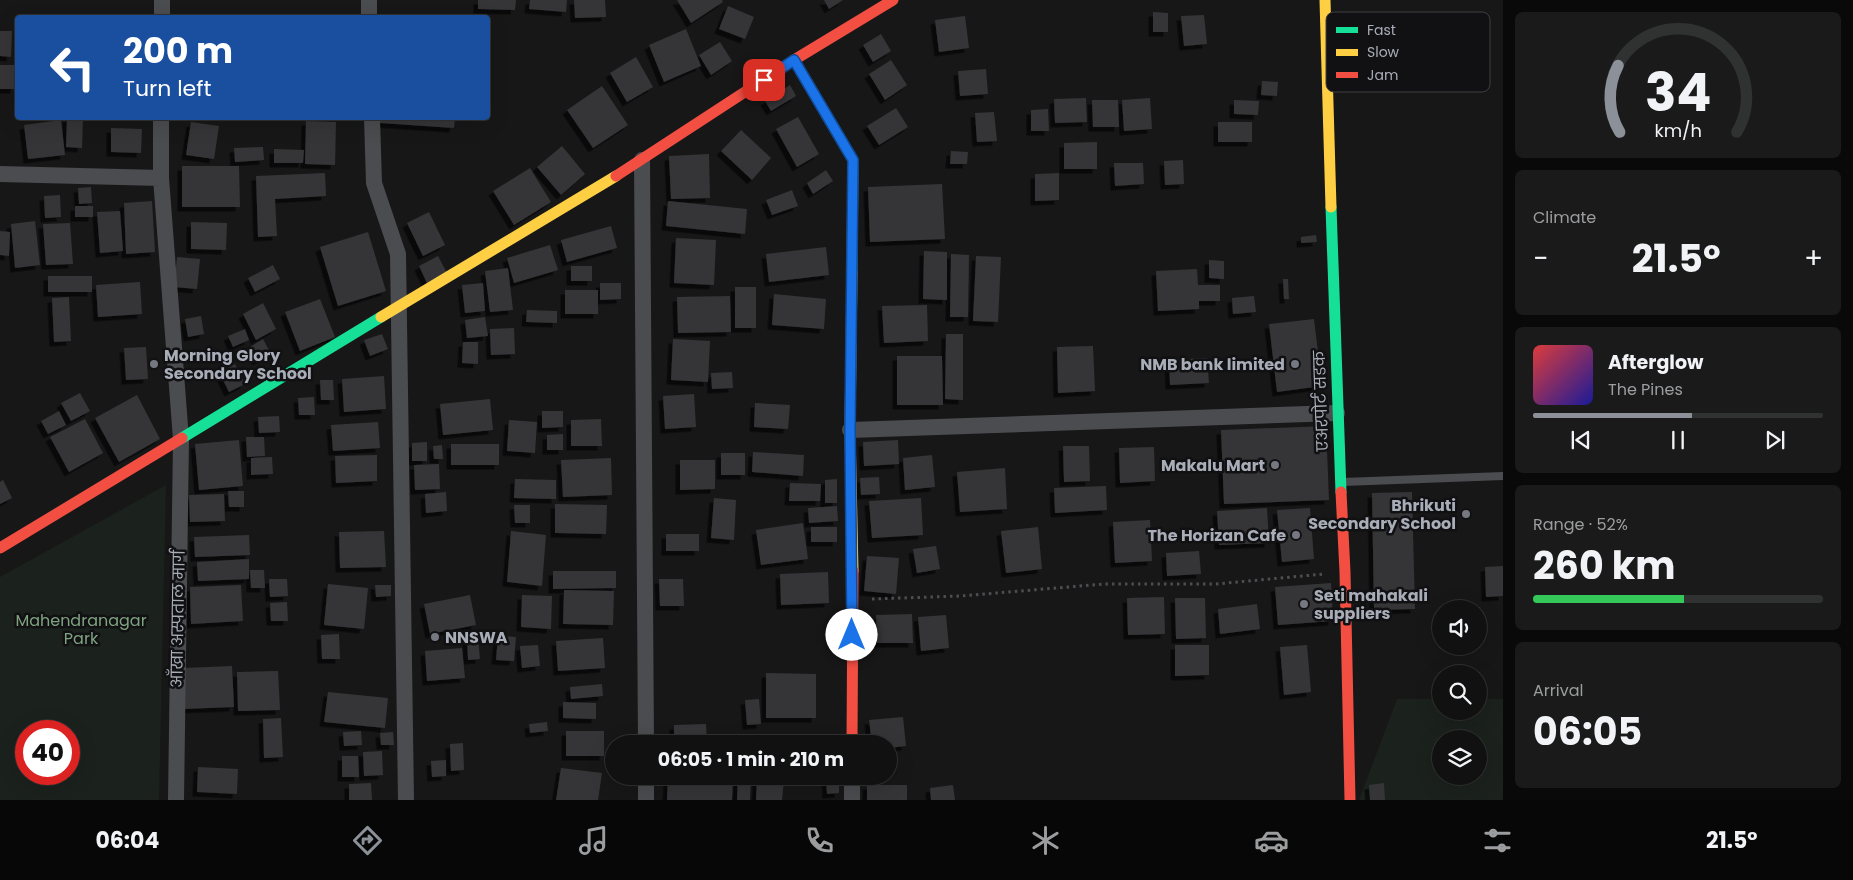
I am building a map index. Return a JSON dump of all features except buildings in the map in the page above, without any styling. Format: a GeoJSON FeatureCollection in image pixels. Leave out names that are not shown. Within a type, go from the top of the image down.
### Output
{"type":"FeatureCollection","features":[{"type":"Feature","properties":{"kind":"street"},"geometry":{"type":"LineString","coordinates":[[162,0],[162,15]]}},
{"type":"Feature","properties":{"kind":"street"},"geometry":{"type":"LineString","coordinates":[[369,0],[369,15]]}},
{"type":"Feature","properties":{"kind":"street"},"geometry":{"type":"LineString","coordinates":[[0,548],[642,160],[794,60],[893,0]]}},
{"type":"Feature","properties":{"kind":"street","name":"एअरपोर्ट सडक"},"geometry":{"type":"LineString","coordinates":[[1325,0],[1326,34]]}},
{"type":"Feature","properties":{"kind":"street"},"geometry":{"type":"LineString","coordinates":[[794,60],[853,160],[850,430],[853,599],[852,735]]}},
{"type":"Feature","properties":{"kind":"street","name":"एअरपोर्ट सडक"},"geometry":{"type":"LineString","coordinates":[[1328,92],[1337,412],[1345,572],[1350,800]]}},
{"type":"Feature","properties":{"kind":"street","name":"आँखा अस्पताल मार्ग"},"geometry":{"type":"LineString","coordinates":[[161,120],[161,178],[181,439],[176,800]]}},
{"type":"Feature","properties":{"kind":"street"},"geometry":{"type":"LineString","coordinates":[[372,120],[374,183],[398,254],[406,800]]}},
{"type":"Feature","properties":{"kind":"street"},"geometry":{"type":"LineString","coordinates":[[642,160],[646,735]]}},
{"type":"Feature","properties":{"kind":"street"},"geometry":{"type":"LineString","coordinates":[[0,174],[161,178]]}},
{"type":"Feature","properties":{"kind":"street"},"geometry":{"type":"LineString","coordinates":[[850,430],[1337,412]]}},
{"type":"Feature","properties":{"kind":"street"},"geometry":{"type":"LineString","coordinates":[[646,785],[646,800]]}},
{"type":"Feature","properties":{"kind":"street"},"geometry":{"type":"LineString","coordinates":[[852,785],[852,800]]}},
{"type":"Feature","properties":{"kind":"lane"},"geometry":{"type":"LineString","coordinates":[[1341,482],[1503,476]]}},
{"type":"Feature","properties":{"kind":"path"},"geometry":{"type":"LineString","coordinates":[[853,599],[960,596],[1104,584],[1216,584],[1345,572]]}},
{"type":"Feature","properties":{"kind":"green space","name":"Mahendranagar Park"},"geometry":{"type":"Polygon","coordinates":[[[166,485],[159,800],[0,800],[0,577],[166,485]]]}},
{"type":"Feature","properties":{"kind":"green space"},"geometry":{"type":"Polygon","coordinates":[[[1397,699],[1432,699],[1432,720],[1487,720],[1487,699],[1503,699],[1503,800],[1359,800],[1397,699]]]}},
{"type":"Feature","properties":{"kind":"traffic: fast"},"geometry":{"type":"LineString","coordinates":[[794,60],[853,160],[852,272]]}},
{"type":"Feature","properties":{"kind":"traffic: fast"},"geometry":{"type":"LineString","coordinates":[[1331,207],[1341,492]]}},
{"type":"Feature","properties":{"kind":"traffic: fast"},"geometry":{"type":"LineString","coordinates":[[182,438],[381,317]]}},
{"type":"Feature","properties":{"kind":"traffic: slow"},"geometry":{"type":"LineString","coordinates":[[1325,0],[1326,34]]}},
{"type":"Feature","properties":{"kind":"traffic: slow"},"geometry":{"type":"LineString","coordinates":[[1328,92],[1331,207]]}},
{"type":"Feature","properties":{"kind":"traffic: slow"},"geometry":{"type":"LineString","coordinates":[[381,317],[616,176]]}},
{"type":"Feature","properties":{"kind":"traffic: slow"},"geometry":{"type":"LineString","coordinates":[[852,272],[850,430],[853,571]]}},
{"type":"Feature","properties":{"kind":"traffic: jam"},"geometry":{"type":"LineString","coordinates":[[616,176],[794,60],[893,0]]}},
{"type":"Feature","properties":{"kind":"traffic: jam"},"geometry":{"type":"LineString","coordinates":[[0,548],[182,438]]}},
{"type":"Feature","properties":{"kind":"traffic: jam"},"geometry":{"type":"LineString","coordinates":[[1341,492],[1345,572],[1350,800]]}},
{"type":"Feature","properties":{"kind":"traffic: jam"},"geometry":{"type":"LineString","coordinates":[[852,735],[853,571]]}},
{"type":"Feature","properties":{"kind":"place","name":"Morning Glory Secondary School"},"geometry":{"type":"Point","coordinates":[154,364]}},
{"type":"Feature","properties":{"kind":"place","name":"NMB bank limited"},"geometry":{"type":"Point","coordinates":[1295,364]}},
{"type":"Feature","properties":{"kind":"place","name":"Makalu Mart"},"geometry":{"type":"Point","coordinates":[1275,465]}},
{"type":"Feature","properties":{"kind":"place","name":"Bhrikuti Secondary School"},"geometry":{"type":"Point","coordinates":[1466,514]}},
{"type":"Feature","properties":{"kind":"place","name":"The Horizan Cafe"},"geometry":{"type":"Point","coordinates":[1296,535]}},
{"type":"Feature","properties":{"kind":"place","name":"Seti mahakali suppliers"},"geometry":{"type":"Point","coordinates":[1304,604]}},
{"type":"Feature","properties":{"kind":"place","name":"NNSWA"},"geometry":{"type":"Point","coordinates":[435,637]}},
{"type":"Feature","properties":{"kind":"route"},"geometry":{"type":"LineString","coordinates":[[764,80],[794,60],[853,160],[850,430],[853,558],[852,635]]}}]}
